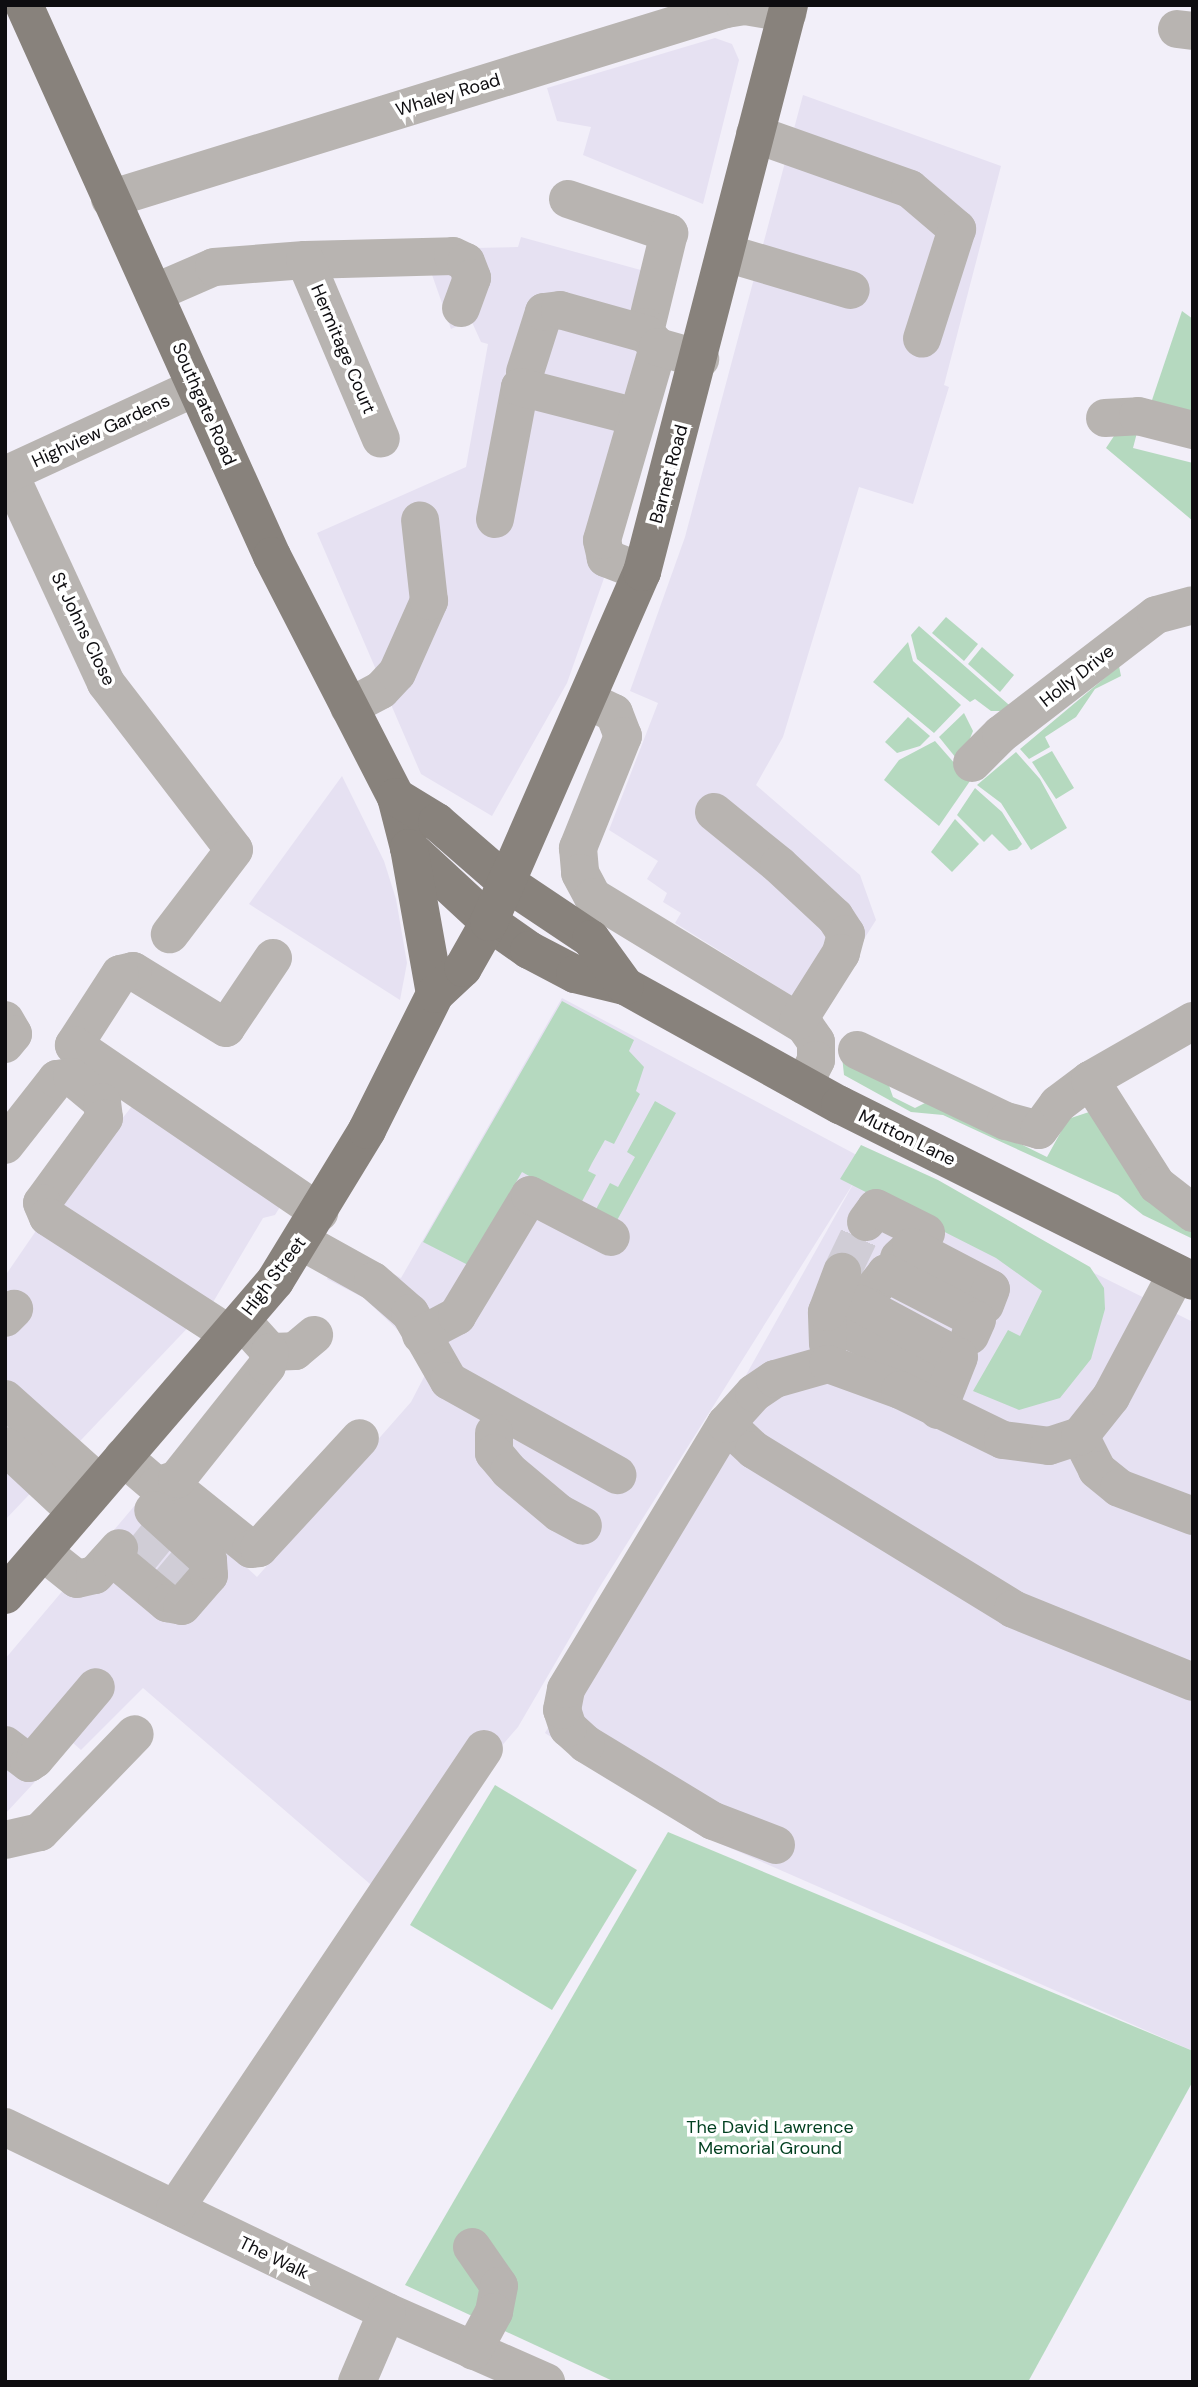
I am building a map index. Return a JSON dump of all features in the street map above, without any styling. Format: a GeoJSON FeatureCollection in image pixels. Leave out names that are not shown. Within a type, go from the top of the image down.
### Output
{"type":"FeatureCollection","features":[{"type":"Feature","properties":{"kind":"main road","name":"Southgate Road"},"geometry":{"type":"LineString","coordinates":[[24,5],[272,556],[396,797],[409,848],[435,994]]}},
{"type":"Feature","properties":{"kind":"main road","name":"Barnet Road"},"geometry":{"type":"LineString","coordinates":[[489,922],[642,572],[700,359],[788,9]]}},
{"type":"Feature","properties":{"kind":"main road"},"geometry":{"type":"LineString","coordinates":[[396,797],[437,822],[506,882]]}},
{"type":"Feature","properties":{"kind":"main road"},"geometry":{"type":"LineString","coordinates":[[409,848],[489,922]]}},
{"type":"Feature","properties":{"kind":"main road","name":"Mutton Lane"},"geometry":{"type":"LineString","coordinates":[[506,882],[591,939],[625,986]]}},
{"type":"Feature","properties":{"kind":"main road","name":"Mutton Lane"},"geometry":{"type":"LineString","coordinates":[[489,922],[575,974],[625,986],[804,1085],[1185,1277]]}},
{"type":"Feature","properties":{"kind":"main road","name":"High Street"},"geometry":{"type":"LineString","coordinates":[[5,1595],[235,1327],[310,1226],[367,1130],[435,994],[463,968],[489,922]]}},
{"type":"Feature","properties":{"kind":"street","name":"Whaley Road"},"geometry":{"type":"LineString","coordinates":[[110,199],[726,9],[744,6],[788,9]]}},
{"type":"Feature","properties":{"kind":"street"},"geometry":{"type":"LineString","coordinates":[[755,134],[910,188],[957,229],[922,339]]}},
{"type":"Feature","properties":{"kind":"street"},"geometry":{"type":"LineString","coordinates":[[568,199],[669,233],[637,417],[601,550],[606,558],[642,572]]}},
{"type":"Feature","properties":{"kind":"street"},"geometry":{"type":"LineString","coordinates":[[726,253],[851,290]]}},
{"type":"Feature","properties":{"kind":"street","name":"Hermitage Court"},"geometry":{"type":"LineString","coordinates":[[154,293],[214,267],[305,260],[453,256],[466,262],[472,278],[461,307]]}},
{"type":"Feature","properties":{"kind":"street","name":"Hermitage Court"},"geometry":{"type":"LineString","coordinates":[[305,260],[380,439]]}},
{"type":"Feature","properties":{"kind":"street"},"geometry":{"type":"LineString","coordinates":[[525,372],[544,312],[560,310],[700,359]]}},
{"type":"Feature","properties":{"kind":"street","name":"Highview Gardens"},"geometry":{"type":"LineString","coordinates":[[7,474],[196,387]]}},
{"type":"Feature","properties":{"kind":"street"},"geometry":{"type":"LineString","coordinates":[[495,519],[520,387],[637,417]]}},
{"type":"Feature","properties":{"kind":"street"},"geometry":{"type":"LineString","coordinates":[[1105,418],[1138,416],[1193,430]]}},
{"type":"Feature","properties":{"kind":"street","name":"St Johns Close"},"geometry":{"type":"LineString","coordinates":[[7,474],[106,683],[234,850],[170,934]]}},
{"type":"Feature","properties":{"kind":"street"},"geometry":{"type":"LineString","coordinates":[[349,707],[381,690],[397,673],[429,601],[420,520]]}},
{"type":"Feature","properties":{"kind":"street","name":"Holly Drive"},"geometry":{"type":"LineString","coordinates":[[972,763],[1001,734],[1156,615],[1193,605]]}},
{"type":"Feature","properties":{"kind":"street"},"geometry":{"type":"LineString","coordinates":[[587,700],[614,713],[624,736],[578,848],[580,873],[593,897],[798,1021],[816,1042],[816,1060],[804,1085]]}},
{"type":"Feature","properties":{"kind":"street"},"geometry":{"type":"LineString","coordinates":[[714,812],[779,865],[835,917],[846,934],[841,953],[798,1021]]}},
{"type":"Feature","properties":{"kind":"street"},"geometry":{"type":"LineString","coordinates":[[273,958],[226,1028],[133,971],[120,974],[74,1045],[310,1226],[410,1313],[449,1381],[617,1475]]}},
{"type":"Feature","properties":{"kind":"street"},"geometry":{"type":"LineString","coordinates":[[857,1050],[1006,1121],[1039,1130],[1058,1104],[1090,1080],[1193,1021]]}},
{"type":"Feature","properties":{"kind":"street"},"geometry":{"type":"LineString","coordinates":[[5,1144],[57,1079],[72,1077],[102,1102],[104,1118],[42,1203],[48,1217],[235,1327],[270,1352],[295,1351],[314,1335]]}},
{"type":"Feature","properties":{"kind":"street"},"geometry":{"type":"LineString","coordinates":[[1090,1080],[1157,1185],[1193,1213]]}},
{"type":"Feature","properties":{"kind":"street"},"geometry":{"type":"LineString","coordinates":[[421,1335],[457,1316],[530,1195],[611,1237]]}},
{"type":"Feature","properties":{"kind":"street"},"geometry":{"type":"LineString","coordinates":[[776,1845],[713,1821],[586,1744],[568,1728],[562,1710],[566,1689],[726,1424],[754,1393],[775,1379],[870,1291],[876,1209],[866,1222]]}},
{"type":"Feature","properties":{"kind":"street"},"geometry":{"type":"LineString","coordinates":[[870,1291],[967,1342],[1003,1440],[1049,1446],[1080,1436],[1111,1397],[1185,1277]]}},
{"type":"Feature","properties":{"kind":"street"},"geometry":{"type":"LineString","coordinates":[[870,1291],[967,1342]]}},
{"type":"Feature","properties":{"kind":"street"},"geometry":{"type":"LineString","coordinates":[[870,1291],[967,1342]]}},
{"type":"Feature","properties":{"kind":"street"},"geometry":{"type":"LineString","coordinates":[[156,1550],[177,1479],[267,1366],[270,1352]]}},
{"type":"Feature","properties":{"kind":"street"},"geometry":{"type":"LineString","coordinates":[[5,1399],[100,1484],[156,1550]]}},
{"type":"Feature","properties":{"kind":"street"},"geometry":{"type":"LineString","coordinates":[[726,1424],[754,1450],[1013,1609],[1193,1682]]}},
{"type":"Feature","properties":{"kind":"street"},"geometry":{"type":"LineString","coordinates":[[494,1433],[494,1453],[509,1471],[559,1513],[583,1526]]}},
{"type":"Feature","properties":{"kind":"street"},"geometry":{"type":"LineString","coordinates":[[1080,1436],[1097,1470],[1119,1488],[1193,1516]]}},
{"type":"Feature","properties":{"kind":"street"},"geometry":{"type":"LineString","coordinates":[[43,1552],[77,1579],[95,1575],[156,1550],[180,1492],[251,1549],[259,1548],[360,1438]]}},
{"type":"Feature","properties":{"kind":"street"},"geometry":{"type":"LineString","coordinates":[[5,1446],[100,1484]]}},
{"type":"Feature","properties":{"kind":"street"},"geometry":{"type":"LineString","coordinates":[[5,1745],[29,1763],[96,1687]]}},
{"type":"Feature","properties":{"kind":"street"},"geometry":{"type":"LineString","coordinates":[[5,1840],[40,1832],[135,1734]]}},
{"type":"Feature","properties":{"kind":"street"},"geometry":{"type":"LineString","coordinates":[[174,2209],[484,1749]]}},
{"type":"Feature","properties":{"kind":"street","name":"The Walk"},"geometry":{"type":"LineString","coordinates":[[5,2127],[387,2312],[546,2382]]}},
{"type":"Feature","properties":{"kind":"street"},"geometry":{"type":"LineString","coordinates":[[472,2247],[499,2286],[494,2312],[473,2351]]}},
{"type":"Feature","properties":{"kind":"street"},"geometry":{"type":"LineString","coordinates":[[357,2382],[387,2312]]}},
{"type":"Feature","properties":{"kind":"shaded area"},"geometry":{"type":"Polygon","coordinates":[[[715,38],[732,44],[739,60],[703,204],[583,155],[591,127],[557,121],[547,88],[715,38]]]}},
{"type":"Feature","properties":{"kind":"shaded area"},"geometry":{"type":"Polygon","coordinates":[[[803,95],[1001,166],[944,385],[949,387],[913,504],[859,487],[783,737],[756,785],[860,875],[876,920],[818,1012],[675,923],[681,913],[663,902],[667,893],[647,879],[658,861],[609,830],[658,703],[630,691],[685,537],[803,95]]]}},
{"type":"Feature","properties":{"kind":"shaded area"},"geometry":{"type":"Polygon","coordinates":[[[521,237],[648,272],[668,338],[603,581],[567,683],[492,816],[421,774],[317,533],[466,467],[488,344],[481,342],[471,320],[451,329],[430,269],[429,249],[518,247],[521,237]]]}},
{"type":"Feature","properties":{"kind":"shaded area"},"geometry":{"type":"Polygon","coordinates":[[[342,776],[384,861],[396,899],[407,963],[400,1000],[249,904],[342,776]]]}},
{"type":"Feature","properties":{"kind":"shaded area"},"geometry":{"type":"Polygon","coordinates":[[[562,998],[868,1161],[1193,1322],[1193,2051],[696,1833],[545,1733],[856,1179],[599,1588],[518,1727],[377,1890],[143,1688],[81,1750],[72,1742],[5,1814],[5,1659],[136,1504],[177,1504],[257,1577],[411,1402],[425,1375],[403,1335],[364,1298],[327,1279],[343,1248],[401,1278],[562,998]]]}},
{"type":"Feature","properties":{"kind":"shaded area"},"geometry":{"type":"Polygon","coordinates":[[[136,1101],[283,1202],[275,1215],[263,1218],[209,1309],[49,1212],[136,1101]]]}},
{"type":"Feature","properties":{"kind":"shaded area"},"geometry":{"type":"Polygon","coordinates":[[[40,1225],[197,1318],[5,1520],[5,1276],[40,1225]]]}},
{"type":"Feature","properties":{"kind":"green space"},"geometry":{"type":"Polygon","coordinates":[[[1182,311],[1193,319],[1193,412],[1151,403],[1182,311]]]}},
{"type":"Feature","properties":{"kind":"green space"},"geometry":{"type":"Polygon","coordinates":[[[1139,425],[1133,448],[1193,463],[1193,521],[1106,448],[1114,436],[1139,425]]]}},
{"type":"Feature","properties":{"kind":"green space"},"geometry":{"type":"Polygon","coordinates":[[[946,617],[978,644],[964,661],[932,633],[946,617]]]}},
{"type":"Feature","properties":{"kind":"green space"},"geometry":{"type":"Polygon","coordinates":[[[919,626],[1016,711],[991,711],[975,699],[970,702],[917,659],[911,635],[919,626]]]}},
{"type":"Feature","properties":{"kind":"green space"},"geometry":{"type":"Polygon","coordinates":[[[908,642],[913,661],[961,705],[934,733],[873,682],[908,642]]]}},
{"type":"Feature","properties":{"kind":"green space"},"geometry":{"type":"Polygon","coordinates":[[[982,647],[1014,675],[1000,692],[968,664],[982,647]]]}},
{"type":"Feature","properties":{"kind":"green space"},"geometry":{"type":"Polygon","coordinates":[[[1119,666],[1121,676],[1095,689],[1076,717],[1045,737],[1050,747],[1029,759],[1020,749],[1119,666]]]}},
{"type":"Feature","properties":{"kind":"green space"},"geometry":{"type":"Polygon","coordinates":[[[964,713],[973,731],[960,763],[939,737],[964,713]]]}},
{"type":"Feature","properties":{"kind":"green space"},"geometry":{"type":"Polygon","coordinates":[[[908,717],[930,736],[920,746],[897,753],[885,742],[908,717]]]}},
{"type":"Feature","properties":{"kind":"green space"},"geometry":{"type":"Polygon","coordinates":[[[935,741],[970,781],[939,826],[884,780],[899,760],[935,741]]]}},
{"type":"Feature","properties":{"kind":"green space"},"geometry":{"type":"Polygon","coordinates":[[[1052,751],[1074,788],[1056,799],[1032,762],[1052,751]]]}},
{"type":"Feature","properties":{"kind":"green space"},"geometry":{"type":"Polygon","coordinates":[[[1016,752],[1040,779],[1067,828],[1031,850],[1001,803],[977,785],[1016,752]]]}},
{"type":"Feature","properties":{"kind":"green space"},"geometry":{"type":"Polygon","coordinates":[[[975,788],[1002,812],[1022,844],[1017,849],[1009,851],[992,834],[984,842],[957,815],[975,788]]]}},
{"type":"Feature","properties":{"kind":"green space"},"geometry":{"type":"Polygon","coordinates":[[[955,819],[979,844],[952,872],[931,852],[955,819]]]}},
{"type":"Feature","properties":{"kind":"green space"},"geometry":{"type":"Polygon","coordinates":[[[562,1001],[634,1040],[629,1051],[644,1067],[636,1091],[640,1094],[614,1144],[605,1140],[592,1163],[588,1171],[596,1175],[580,1205],[522,1172],[468,1265],[423,1242],[562,1001]]]}},
{"type":"Feature","properties":{"kind":"green space"},"geometry":{"type":"Polygon","coordinates":[[[842,1056],[887,1080],[893,1097],[915,1108],[931,1100],[1047,1157],[1068,1119],[1089,1112],[1193,1225],[1193,1239],[1143,1215],[1118,1195],[943,1115],[911,1112],[844,1075],[842,1056]]]}},
{"type":"Feature","properties":{"kind":"green space"},"geometry":{"type":"Polygon","coordinates":[[[655,1101],[676,1113],[615,1224],[594,1213],[610,1183],[618,1187],[635,1157],[627,1152],[655,1101]]]}},
{"type":"Feature","properties":{"kind":"green space"},"geometry":{"type":"Polygon","coordinates":[[[861,1145],[938,1180],[1090,1267],[1104,1288],[1105,1309],[1091,1359],[1060,1398],[1019,1410],[973,1391],[1008,1330],[1020,1336],[1042,1291],[996,1258],[840,1179],[861,1145]]]}},
{"type":"Feature","properties":{"kind":"green space"},"geometry":{"type":"Polygon","coordinates":[[[495,1785],[637,1870],[552,2010],[410,1925],[495,1785]]]}},
{"type":"Feature","properties":{"kind":"green space","name":"The David Lawrence Memorial Ground"},"geometry":{"type":"Polygon","coordinates":[[[668,1832],[1193,2051],[1193,2081],[1028,2382],[615,2382],[405,2285],[668,1832]]]}},
{"type":"Feature","properties":{"kind":"tunnel"},"geometry":{"type":"LineString","coordinates":[[842,1272],[866,1222]]}},
{"type":"Feature","properties":{"kind":"tunnel"},"geometry":{"type":"LineString","coordinates":[[136,1562],[159,1534]]}},
{"type":"Feature","properties":{"kind":"tunnel"},"geometry":{"type":"LineString","coordinates":[[167,1587],[190,1560]]}}]}
